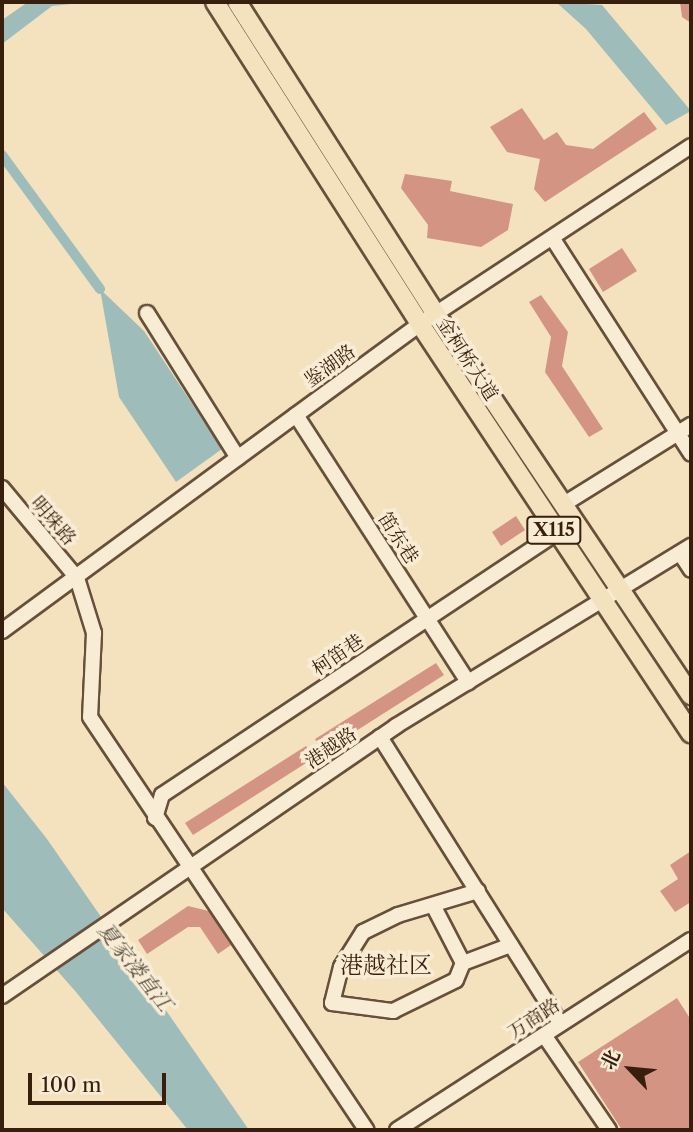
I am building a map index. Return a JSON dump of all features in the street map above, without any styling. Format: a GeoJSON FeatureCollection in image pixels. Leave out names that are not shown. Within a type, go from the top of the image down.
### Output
{"type":"FeatureCollection","features":[{"type":"Feature","properties":{"kind":"main road","name":"金柯桥大道"},"geometry":{"type":"LineString","coordinates":[[215,2],[419,324],[691,734]]}},
{"type":"Feature","properties":{"kind":"main road","name":"金柯桥大道"},"geometry":{"type":"LineString","coordinates":[[237,2],[435,313],[691,695]]}},
{"type":"Feature","properties":{"kind":"street","name":"鉴湖路"},"geometry":{"type":"LineString","coordinates":[[2,631],[77,579],[419,324],[691,146]]}},
{"type":"Feature","properties":{"kind":"street"},"geometry":{"type":"LineString","coordinates":[[552,239],[691,454]]}},
{"type":"Feature","properties":{"kind":"street"},"geometry":{"type":"LineString","coordinates":[[147,313],[238,458]]}},
{"type":"Feature","properties":{"kind":"street","name":"笛东巷"},"geometry":{"type":"LineString","coordinates":[[296,415],[468,682]]}},
{"type":"Feature","properties":{"kind":"street"},"geometry":{"type":"LineString","coordinates":[[564,504],[691,425]]}},
{"type":"Feature","properties":{"kind":"street","name":"明珠路"},"geometry":{"type":"LineString","coordinates":[[2,488],[77,579]]}},
{"type":"Feature","properties":{"kind":"street","name":"柯笛巷"},"geometry":{"type":"LineString","coordinates":[[155,818],[162,795],[556,533]]}},
{"type":"Feature","properties":{"kind":"street"},"geometry":{"type":"LineString","coordinates":[[686,549],[691,570]]}},
{"type":"Feature","properties":{"kind":"street","name":"港越路"},"geometry":{"type":"LineString","coordinates":[[2,996],[380,737],[686,549]]}},
{"type":"Feature","properties":{"kind":"street"},"geometry":{"type":"LineString","coordinates":[[77,579],[94,633],[90,717],[188,868],[366,1130]]}},
{"type":"Feature","properties":{"kind":"street"},"geometry":{"type":"LineString","coordinates":[[380,737],[561,1024]]}},
{"type":"Feature","properties":{"kind":"street"},"geometry":{"type":"LineString","coordinates":[[478,891],[434,907],[398,915],[363,933],[341,967],[332,1003],[393,1011],[456,980],[463,964],[512,945]]}},
{"type":"Feature","properties":{"kind":"street"},"geometry":{"type":"LineString","coordinates":[[434,907],[463,964]]}},
{"type":"Feature","properties":{"kind":"street","name":"万商路"},"geometry":{"type":"LineString","coordinates":[[397,1130],[691,940]]}},
{"type":"Feature","properties":{"kind":"street"},"geometry":{"type":"LineString","coordinates":[[544,1035],[609,1130]]}},
{"type":"Feature","properties":{"kind":"water"},"geometry":{"type":"Polygon","coordinates":[[[28,2],[90,2],[52,6],[2,44],[2,20],[28,2]]]}},
{"type":"Feature","properties":{"kind":"water"},"geometry":{"type":"Polygon","coordinates":[[[556,2],[602,5],[691,111],[666,125],[586,29],[556,2]]]}},
{"type":"Feature","properties":{"kind":"water"},"geometry":{"type":"Polygon","coordinates":[[[100,289],[144,331],[222,449],[176,482],[119,397],[100,289]]]}},
{"type":"Feature","properties":{"kind":"water","name":"夏家溇直江"},"geometry":{"type":"Polygon","coordinates":[[[2,782],[47,839],[249,1130],[188,1130],[76,992],[2,908],[2,782]]]}},
{"type":"Feature","properties":{"kind":"building"},"geometry":{"type":"Polygon","coordinates":[[[680,2],[691,2],[691,23],[682,17],[680,2]]]}},
{"type":"Feature","properties":{"kind":"building"},"geometry":{"type":"Polygon","coordinates":[[[522,108],[544,140],[557,132],[566,145],[593,149],[644,112],[657,129],[545,202],[534,189],[540,159],[507,152],[490,127],[522,108]]]}},
{"type":"Feature","properties":{"kind":"building"},"geometry":{"type":"Polygon","coordinates":[[[405,174],[452,181],[450,191],[513,204],[508,230],[481,247],[427,238],[428,225],[401,188],[405,174]]]}},
{"type":"Feature","properties":{"kind":"building"},"geometry":{"type":"Polygon","coordinates":[[[622,248],[637,271],[603,292],[589,269],[622,248]]]}},
{"type":"Feature","properties":{"kind":"building"},"geometry":{"type":"Polygon","coordinates":[[[541,295],[568,332],[562,366],[603,429],[589,437],[545,372],[551,337],[529,302],[541,295]]]}},
{"type":"Feature","properties":{"kind":"building"},"geometry":{"type":"Polygon","coordinates":[[[516,516],[525,530],[501,546],[492,532],[516,516]]]}},
{"type":"Feature","properties":{"kind":"building"},"geometry":{"type":"Polygon","coordinates":[[[436,663],[444,675],[323,752],[315,739],[436,663]]]}},
{"type":"Feature","properties":{"kind":"building"},"geometry":{"type":"Polygon","coordinates":[[[306,746],[314,758],[193,835],[185,823],[306,746]]]}},
{"type":"Feature","properties":{"kind":"building"},"geometry":{"type":"Polygon","coordinates":[[[691,851],[691,902],[675,912],[660,891],[678,879],[670,865],[691,851]]]}},
{"type":"Feature","properties":{"kind":"building"},"geometry":{"type":"Polygon","coordinates":[[[188,906],[209,911],[231,945],[218,954],[200,927],[188,927],[147,954],[138,940],[188,906]]]}},
{"type":"Feature","properties":{"kind":"building"},"geometry":{"type":"Polygon","coordinates":[[[677,998],[691,1020],[691,1130],[622,1130],[578,1062],[677,998]]]}},
{"type":"Feature","properties":{"kind":"waterway"},"geometry":{"type":"LineString","coordinates":[[2,155],[100,289]]}},
{"type":"Feature","properties":{"kind":"district","name":"港越社区"},"geometry":{"type":"Point","coordinates":[386,965]}}]}
